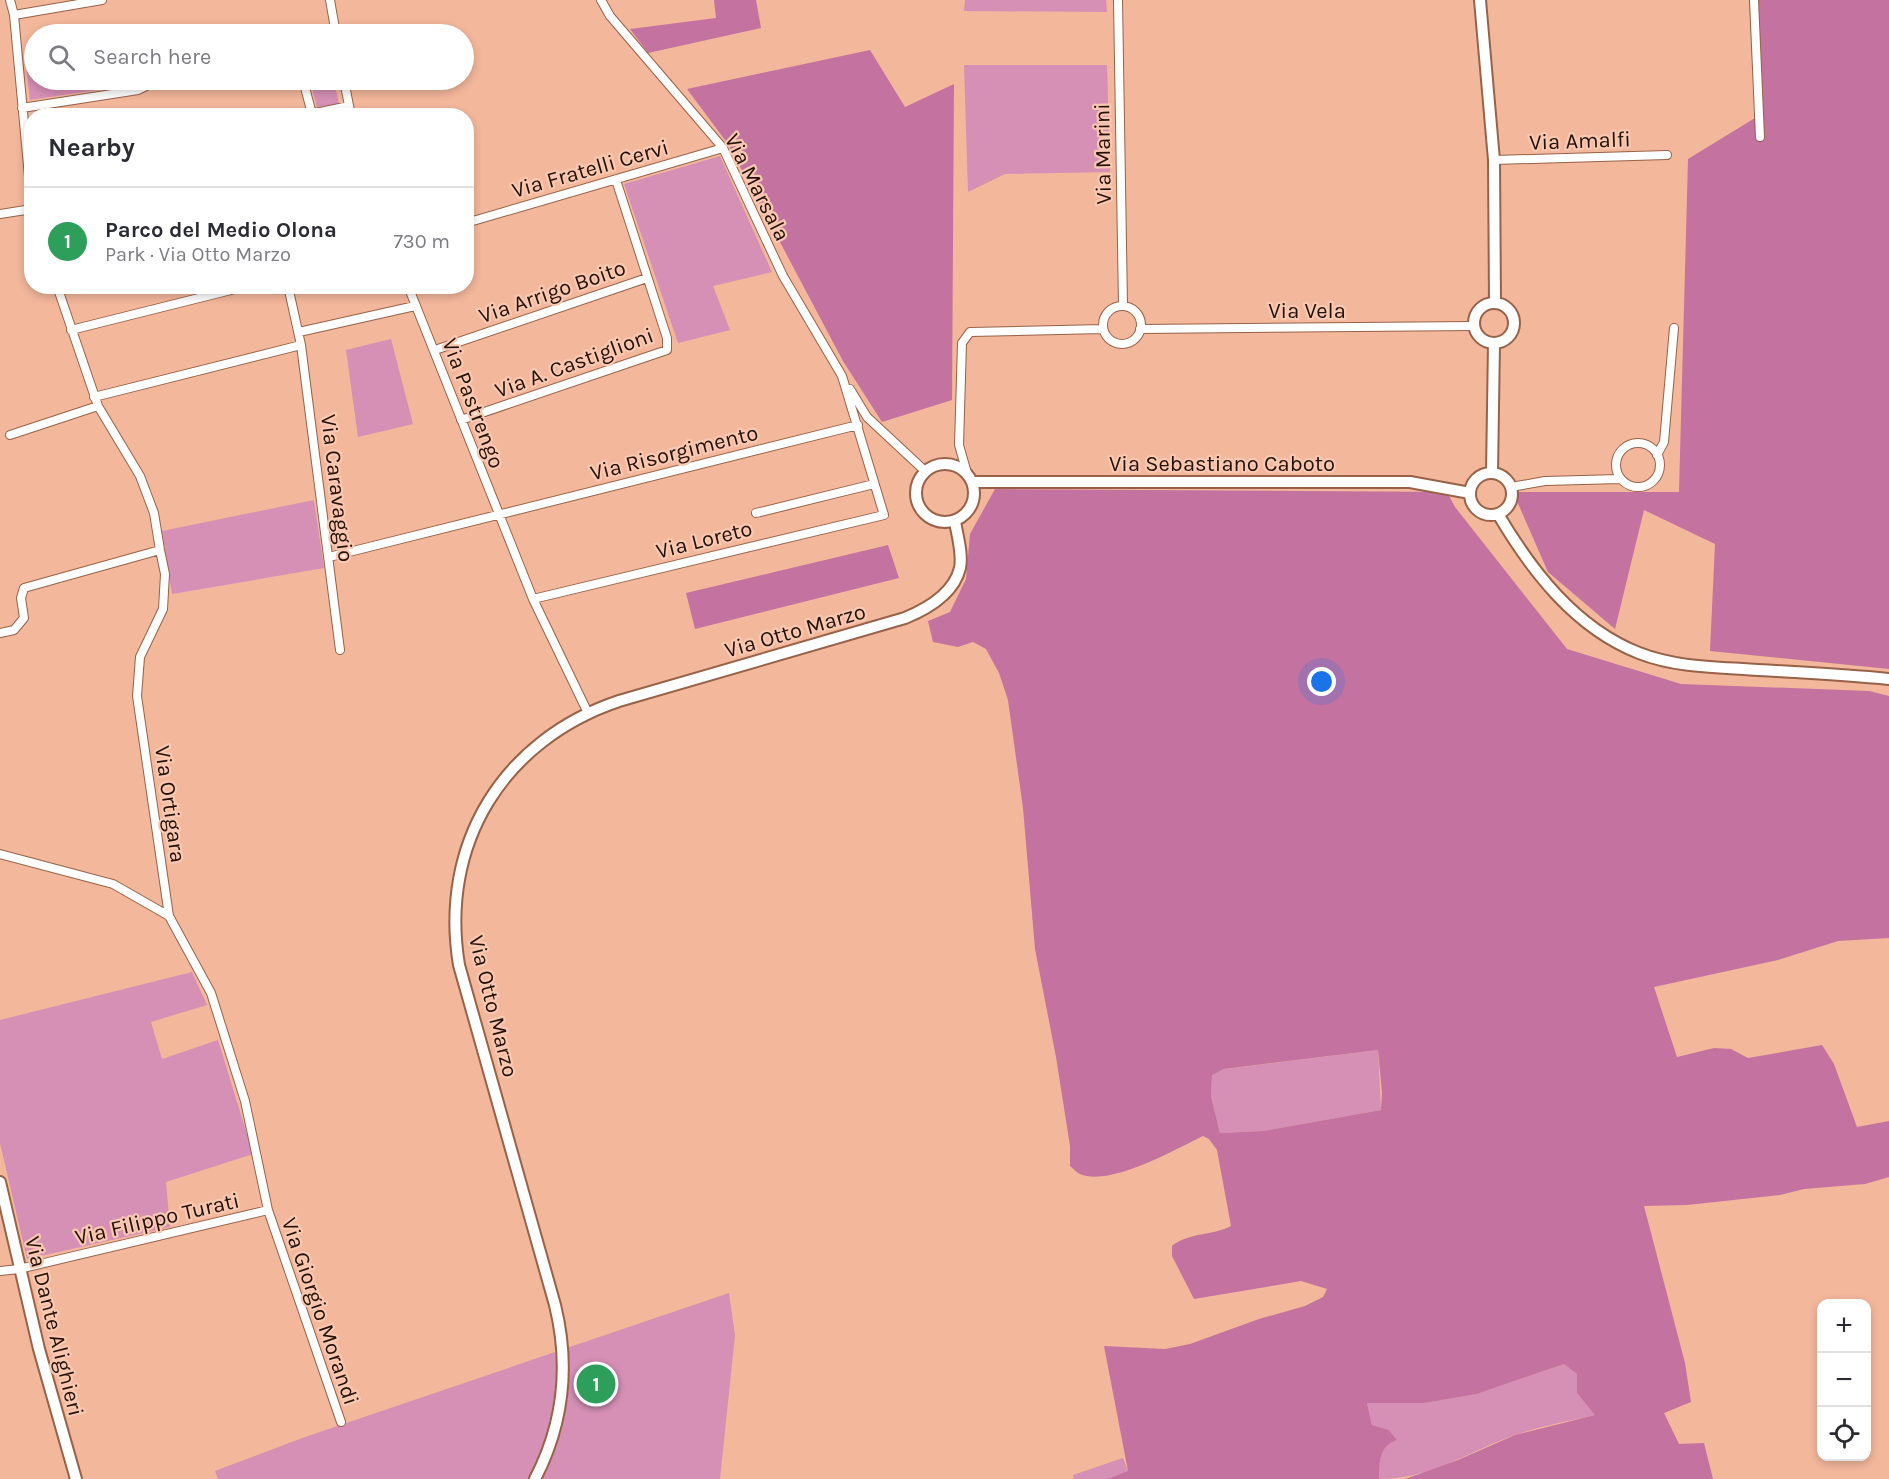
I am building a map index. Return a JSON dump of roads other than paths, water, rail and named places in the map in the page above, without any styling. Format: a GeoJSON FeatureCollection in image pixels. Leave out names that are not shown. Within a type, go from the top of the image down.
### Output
{"type":"FeatureCollection","features":[{"type":"Feature","properties":{"kind":"street"},"geometry":{"type":"LineString","coordinates":[[10,0],[14,15],[24,130]]}},
{"type":"Feature","properties":{"kind":"street"},"geometry":{"type":"LineString","coordinates":[[14,15],[102,0]]}},
{"type":"Feature","properties":{"kind":"street"},"geometry":{"type":"LineString","coordinates":[[330,0],[334,24]]}},
{"type":"Feature","properties":{"kind":"street","name":"Via Marsala"},"geometry":{"type":"LineString","coordinates":[[601,0],[610,16],[723,148],[783,276],[867,417],[925,471]]}},
{"type":"Feature","properties":{"kind":"street","name":"Via Marini"},"geometry":{"type":"LineString","coordinates":[[1118,0],[1123,306]]}},
{"type":"Feature","properties":{"kind":"street"},"geometry":{"type":"LineString","coordinates":[[1480,0],[1494,160],[1495,302]]}},
{"type":"Feature","properties":{"kind":"street"},"geometry":{"type":"LineString","coordinates":[[1754,0],[1760,137]]}},
{"type":"Feature","properties":{"kind":"street"},"geometry":{"type":"LineString","coordinates":[[22,108],[138,90]]}},
{"type":"Feature","properties":{"kind":"street"},"geometry":{"type":"LineString","coordinates":[[306,90],[310,108]]}},
{"type":"Feature","properties":{"kind":"street"},"geometry":{"type":"LineString","coordinates":[[340,108],[349,106],[346,90]]}},
{"type":"Feature","properties":{"kind":"street","name":"Via Fratelli Cervi"},"geometry":{"type":"LineString","coordinates":[[474,221],[723,148]]}},
{"type":"Feature","properties":{"kind":"street","name":"Via Amalfi"},"geometry":{"type":"LineString","coordinates":[[1494,160],[1667,155]]}},
{"type":"Feature","properties":{"kind":"street","name":"Via A. Castiglioni"},"geometry":{"type":"LineString","coordinates":[[461,420],[663,354],[668,347],[616,180]]}},
{"type":"Feature","properties":{"kind":"street"},"geometry":{"type":"LineString","coordinates":[[0,214],[24,210]]}},
{"type":"Feature","properties":{"kind":"street","name":"Via Arrigo Boito"},"geometry":{"type":"LineString","coordinates":[[435,350],[646,278]]}},
{"type":"Feature","properties":{"kind":"street","name":"Via Ortigara"},"geometry":{"type":"LineString","coordinates":[[60,294],[94,398],[140,476],[154,513],[165,574],[163,609],[140,657],[136,696],[169,916],[211,993],[245,1101],[268,1210]]}},
{"type":"Feature","properties":{"kind":"street"},"geometry":{"type":"LineString","coordinates":[[71,330],[216,294]]}},
{"type":"Feature","properties":{"kind":"street","name":"Via Caravaggio"},"geometry":{"type":"LineString","coordinates":[[290,294],[301,345],[340,650]]}},
{"type":"Feature","properties":{"kind":"street","name":"Via Pastrengo"},"geometry":{"type":"LineString","coordinates":[[411,294],[533,599],[588,713]]}},
{"type":"Feature","properties":{"kind":"street"},"geometry":{"type":"LineString","coordinates":[[1495,302],[1507,308],[1514,320],[1514,327],[1507,338],[1494,343],[1479,336],[1474,326],[1479,309],[1495,302]]}},
{"type":"Feature","properties":{"kind":"street"},"geometry":{"type":"LineString","coordinates":[[299,332],[415,306]]}},
{"type":"Feature","properties":{"kind":"street"},"geometry":{"type":"LineString","coordinates":[[1123,306],[1134,311],[1140,329],[1134,340],[1122,344],[1110,340],[1103,329],[1107,313],[1123,306]]}},
{"type":"Feature","properties":{"kind":"street","name":"Via Vela"},"geometry":{"type":"LineString","coordinates":[[1140,329],[1474,326]]}},
{"type":"Feature","properties":{"kind":"street"},"geometry":{"type":"LineString","coordinates":[[1657,455],[1647,445],[1632,444],[1626,447],[1620,452],[1616,466],[1620,479],[1626,484],[1639,487],[1652,482],[1659,469],[1657,455],[1664,442],[1674,328]]}},
{"type":"Feature","properties":{"kind":"street"},"geometry":{"type":"LineString","coordinates":[[970,478],[951,464],[932,466],[925,471],[915,489],[920,508],[935,521],[955,521],[970,509],[974,501],[970,478],[959,445],[962,343],[969,332],[1103,329]]}},
{"type":"Feature","properties":{"kind":"street"},"geometry":{"type":"LineString","coordinates":[[1492,473],[1494,343]]}},
{"type":"Feature","properties":{"kind":"street"},"geometry":{"type":"LineString","coordinates":[[94,398],[301,345]]}},
{"type":"Feature","properties":{"kind":"street","name":"Via Marsala"},"geometry":{"type":"LineString","coordinates":[[842,376],[884,515]]}},
{"type":"Feature","properties":{"kind":"street"},"geometry":{"type":"LineString","coordinates":[[10,435],[98,406]]}},
{"type":"Feature","properties":{"kind":"street","name":"Via Risorgimento"},"geometry":{"type":"LineString","coordinates":[[329,557],[858,425]]}},
{"type":"Feature","properties":{"kind":"street"},"geometry":{"type":"LineString","coordinates":[[1492,473],[1503,477],[1511,487],[1511,500],[1498,514],[1485,514],[1474,506],[1470,493],[1475,481],[1492,473]]}},
{"type":"Feature","properties":{"kind":"street","name":"Via Sebastiano Caboto"},"geometry":{"type":"LineString","coordinates":[[970,478],[1410,482],[1470,493]]}},
{"type":"Feature","properties":{"kind":"street"},"geometry":{"type":"LineString","coordinates":[[1511,487],[1545,481],[1620,479]]}},
{"type":"Feature","properties":{"kind":"street"},"geometry":{"type":"LineString","coordinates":[[756,513],[874,484]]}},
{"type":"Feature","properties":{"kind":"street"},"geometry":{"type":"LineString","coordinates":[[1498,514],[1537,573],[1570,608],[1592,627],[1638,653],[1695,666],[1889,679]]}},
{"type":"Feature","properties":{"kind":"street","name":"Via Loreto"},"geometry":{"type":"LineString","coordinates":[[533,599],[884,515]]}},
{"type":"Feature","properties":{"kind":"street","name":"Via Otto Marzo"},"geometry":{"type":"LineString","coordinates":[[535,1479],[549,1450],[560,1410],[564,1370],[562,1337],[555,1305],[461,974],[456,939],[456,903],[459,876],[468,842],[483,810],[514,766],[540,742],[588,713],[619,701],[917,614],[946,592],[960,569],[955,521]]}},
{"type":"Feature","properties":{"kind":"street"},"geometry":{"type":"LineString","coordinates":[[0,633],[14,630],[24,618],[21,598],[24,588],[160,550]]}},
{"type":"Feature","properties":{"kind":"street"},"geometry":{"type":"LineString","coordinates":[[0,854],[113,884],[169,916]]}},
{"type":"Feature","properties":{"kind":"street","name":"Via Dante Alighieri"},"geometry":{"type":"LineString","coordinates":[[0,1182],[19,1269],[76,1479]]}},
{"type":"Feature","properties":{"kind":"street","name":"Via Filippo Turati"},"geometry":{"type":"LineString","coordinates":[[0,1270],[19,1269],[268,1210]]}},
{"type":"Feature","properties":{"kind":"street","name":"Via Giorgio Morandi"},"geometry":{"type":"LineString","coordinates":[[268,1210],[341,1422]]}},
{"type":"Feature","properties":{"kind":"place","name":"Parco del Medio Olona"},"geometry":{"type":"Point","coordinates":[596,1384]}}]}
